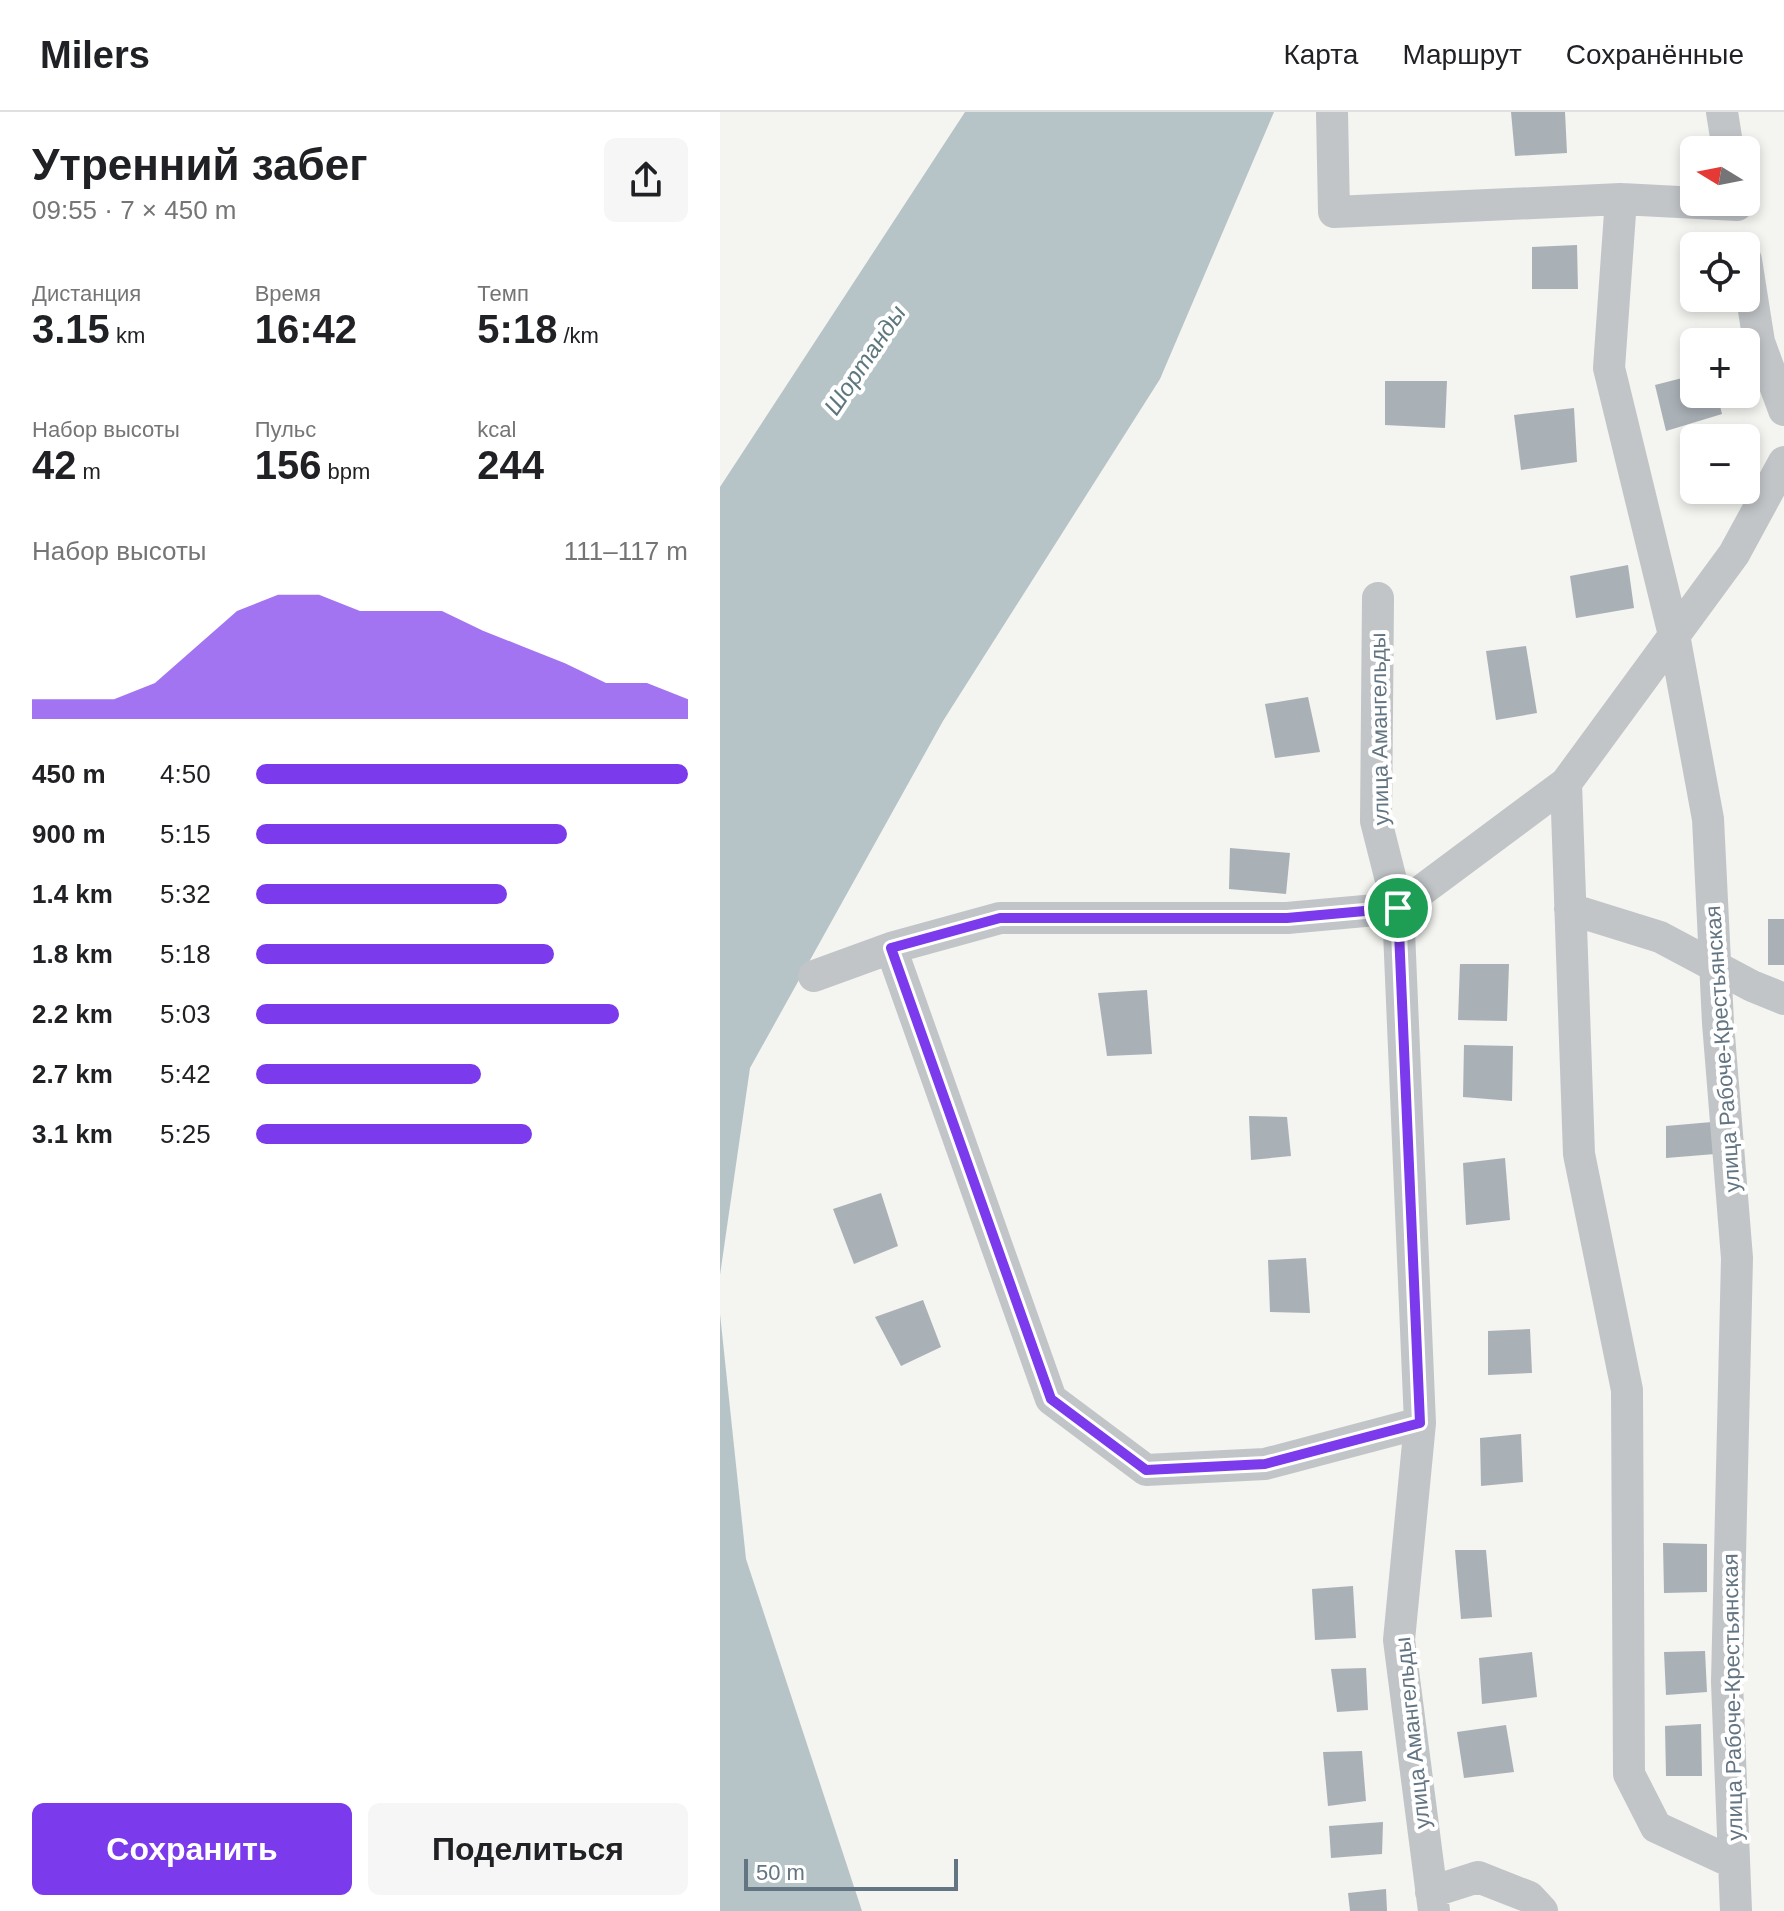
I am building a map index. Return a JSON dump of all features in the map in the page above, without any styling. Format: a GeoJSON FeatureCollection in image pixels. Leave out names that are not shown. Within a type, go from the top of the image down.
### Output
{"type":"FeatureCollection","features":[{"type":"Feature","properties":{"kind":"street"},"geometry":{"type":"LineString","coordinates":[[1332,112],[1334,212],[1621,199],[1680,202]]}},
{"type":"Feature","properties":{"kind":"street"},"geometry":{"type":"LineString","coordinates":[[1722,112],[1726,136]]}},
{"type":"Feature","properties":{"kind":"street","name":"улица Рабоче-Крестьянская"},"geometry":{"type":"LineString","coordinates":[[1621,199],[1609,368],[1674,635],[1708,819],[1737,1258],[1727,1682],[1736,1911]]}},
{"type":"Feature","properties":{"kind":"street"},"geometry":{"type":"LineString","coordinates":[[1754,312],[1759,342],[1784,410]]}},
{"type":"Feature","properties":{"kind":"street"},"geometry":{"type":"LineString","coordinates":[[814,976],[891,948],[1000,918],[1287,918],[1398,908],[1566,783],[1734,554],[1784,462]]}},
{"type":"Feature","properties":{"kind":"street","name":"улица Амангельды"},"geometry":{"type":"LineString","coordinates":[[1378,598],[1376,821],[1398,908],[1420,1423],[1399,1640],[1433,1902]]}},
{"type":"Feature","properties":{"kind":"street"},"geometry":{"type":"LineString","coordinates":[[1566,783],[1579,1154],[1627,1390],[1629,1774],[1656,1827],[1734,1863]]}},
{"type":"Feature","properties":{"kind":"street"},"geometry":{"type":"LineString","coordinates":[[1570,909],[1660,937],[1784,999]]}},
{"type":"Feature","properties":{"kind":"street"},"geometry":{"type":"LineString","coordinates":[[891,948],[1051,1399],[1146,1470],[1265,1464],[1420,1423]]}},
{"type":"Feature","properties":{"kind":"street"},"geometry":{"type":"LineString","coordinates":[[1433,1902],[1478,1877],[1529,1897],[1542,1911]]}},
{"type":"Feature","properties":{"kind":"water","name":"Шортанды"},"geometry":{"type":"Polygon","coordinates":[[[965,112],[1274,112],[1160,379],[943,721],[750,1068],[720,1275],[720,487],[965,112]]]}},
{"type":"Feature","properties":{"kind":"water"},"geometry":{"type":"Polygon","coordinates":[[[720,1314],[746,1559],[862,1911],[720,1911],[720,1314]]]}},
{"type":"Feature","properties":{"kind":"building"},"geometry":{"type":"Polygon","coordinates":[[[1511,112],[1565,112],[1567,153],[1515,156],[1511,112]]]}},
{"type":"Feature","properties":{"kind":"building"},"geometry":{"type":"Polygon","coordinates":[[[1577,245],[1578,289],[1532,289],[1532,247],[1577,245]]]}},
{"type":"Feature","properties":{"kind":"building"},"geometry":{"type":"Polygon","coordinates":[[[1680,379],[1680,408],[1720,408],[1722,414],[1680,424],[1680,427],[1666,431],[1655,385],[1680,379]]]}},
{"type":"Feature","properties":{"kind":"building"},"geometry":{"type":"Polygon","coordinates":[[[1385,381],[1447,381],[1445,428],[1385,425],[1385,381]]]}},
{"type":"Feature","properties":{"kind":"building"},"geometry":{"type":"Polygon","coordinates":[[[1574,408],[1577,462],[1521,470],[1514,415],[1574,408]]]}},
{"type":"Feature","properties":{"kind":"building"},"geometry":{"type":"Polygon","coordinates":[[[1628,565],[1634,608],[1576,618],[1570,576],[1628,565]]]}},
{"type":"Feature","properties":{"kind":"building"},"geometry":{"type":"Polygon","coordinates":[[[1526,646],[1537,713],[1496,720],[1486,651],[1526,646]]]}},
{"type":"Feature","properties":{"kind":"building"},"geometry":{"type":"Polygon","coordinates":[[[1308,697],[1320,752],[1275,758],[1265,704],[1308,697]]]}},
{"type":"Feature","properties":{"kind":"building"},"geometry":{"type":"Polygon","coordinates":[[[1230,848],[1290,853],[1286,894],[1229,889],[1230,848]]]}},
{"type":"Feature","properties":{"kind":"building"},"geometry":{"type":"Polygon","coordinates":[[[1768,919],[1784,919],[1784,965],[1768,965],[1768,919]]]}},
{"type":"Feature","properties":{"kind":"building"},"geometry":{"type":"Polygon","coordinates":[[[1460,964],[1509,964],[1507,1021],[1458,1020],[1460,964]]]}},
{"type":"Feature","properties":{"kind":"building"},"geometry":{"type":"Polygon","coordinates":[[[1147,990],[1152,1054],[1107,1056],[1098,993],[1147,990]]]}},
{"type":"Feature","properties":{"kind":"building"},"geometry":{"type":"Polygon","coordinates":[[[1464,1045],[1513,1046],[1512,1101],[1463,1097],[1464,1045]]]}},
{"type":"Feature","properties":{"kind":"building"},"geometry":{"type":"Polygon","coordinates":[[[1249,1116],[1287,1117],[1291,1156],[1251,1160],[1249,1116]]]}},
{"type":"Feature","properties":{"kind":"building"},"geometry":{"type":"Polygon","coordinates":[[[1712,1122],[1715,1154],[1666,1158],[1666,1126],[1712,1122]]]}},
{"type":"Feature","properties":{"kind":"building"},"geometry":{"type":"Polygon","coordinates":[[[1505,1158],[1510,1220],[1466,1225],[1463,1163],[1505,1158]]]}},
{"type":"Feature","properties":{"kind":"building"},"geometry":{"type":"Polygon","coordinates":[[[881,1193],[898,1246],[854,1264],[833,1209],[881,1193]]]}},
{"type":"Feature","properties":{"kind":"building"},"geometry":{"type":"Polygon","coordinates":[[[1306,1258],[1310,1313],[1270,1312],[1268,1260],[1306,1258]]]}},
{"type":"Feature","properties":{"kind":"building"},"geometry":{"type":"Polygon","coordinates":[[[923,1300],[941,1347],[901,1366],[875,1317],[923,1300]]]}},
{"type":"Feature","properties":{"kind":"building"},"geometry":{"type":"Polygon","coordinates":[[[1530,1329],[1532,1373],[1488,1375],[1488,1331],[1530,1329]]]}},
{"type":"Feature","properties":{"kind":"building"},"geometry":{"type":"Polygon","coordinates":[[[1521,1434],[1523,1482],[1481,1486],[1480,1438],[1521,1434]]]}},
{"type":"Feature","properties":{"kind":"building"},"geometry":{"type":"Polygon","coordinates":[[[1663,1543],[1707,1544],[1707,1592],[1664,1593],[1663,1543]]]}},
{"type":"Feature","properties":{"kind":"building"},"geometry":{"type":"Polygon","coordinates":[[[1455,1550],[1486,1550],[1492,1617],[1461,1619],[1455,1550]]]}},
{"type":"Feature","properties":{"kind":"building"},"geometry":{"type":"Polygon","coordinates":[[[1353,1586],[1356,1638],[1315,1640],[1312,1589],[1353,1586]]]}},
{"type":"Feature","properties":{"kind":"building"},"geometry":{"type":"Polygon","coordinates":[[[1705,1651],[1707,1692],[1666,1695],[1664,1652],[1705,1651]]]}},
{"type":"Feature","properties":{"kind":"building"},"geometry":{"type":"Polygon","coordinates":[[[1532,1652],[1537,1697],[1482,1704],[1479,1658],[1532,1652]]]}},
{"type":"Feature","properties":{"kind":"building"},"geometry":{"type":"Polygon","coordinates":[[[1366,1668],[1368,1710],[1337,1712],[1331,1669],[1366,1668]]]}},
{"type":"Feature","properties":{"kind":"building"},"geometry":{"type":"Polygon","coordinates":[[[1701,1724],[1702,1776],[1666,1776],[1665,1726],[1701,1724]]]}},
{"type":"Feature","properties":{"kind":"building"},"geometry":{"type":"Polygon","coordinates":[[[1506,1725],[1514,1772],[1464,1778],[1457,1732],[1506,1725]]]}},
{"type":"Feature","properties":{"kind":"building"},"geometry":{"type":"Polygon","coordinates":[[[1362,1751],[1366,1801],[1328,1806],[1323,1752],[1362,1751]]]}},
{"type":"Feature","properties":{"kind":"building"},"geometry":{"type":"Polygon","coordinates":[[[1383,1822],[1382,1854],[1331,1858],[1329,1826],[1383,1822]]]}},
{"type":"Feature","properties":{"kind":"building"},"geometry":{"type":"Polygon","coordinates":[[[1386,1889],[1387,1911],[1350,1911],[1348,1893],[1386,1889]]]}},
{"type":"Feature","properties":{"kind":"route"},"geometry":{"type":"LineString","coordinates":[[1398,908],[1420,1423],[1265,1464],[1146,1470],[1051,1399],[891,948],[1000,918],[1287,918],[1398,908]]}}]}
